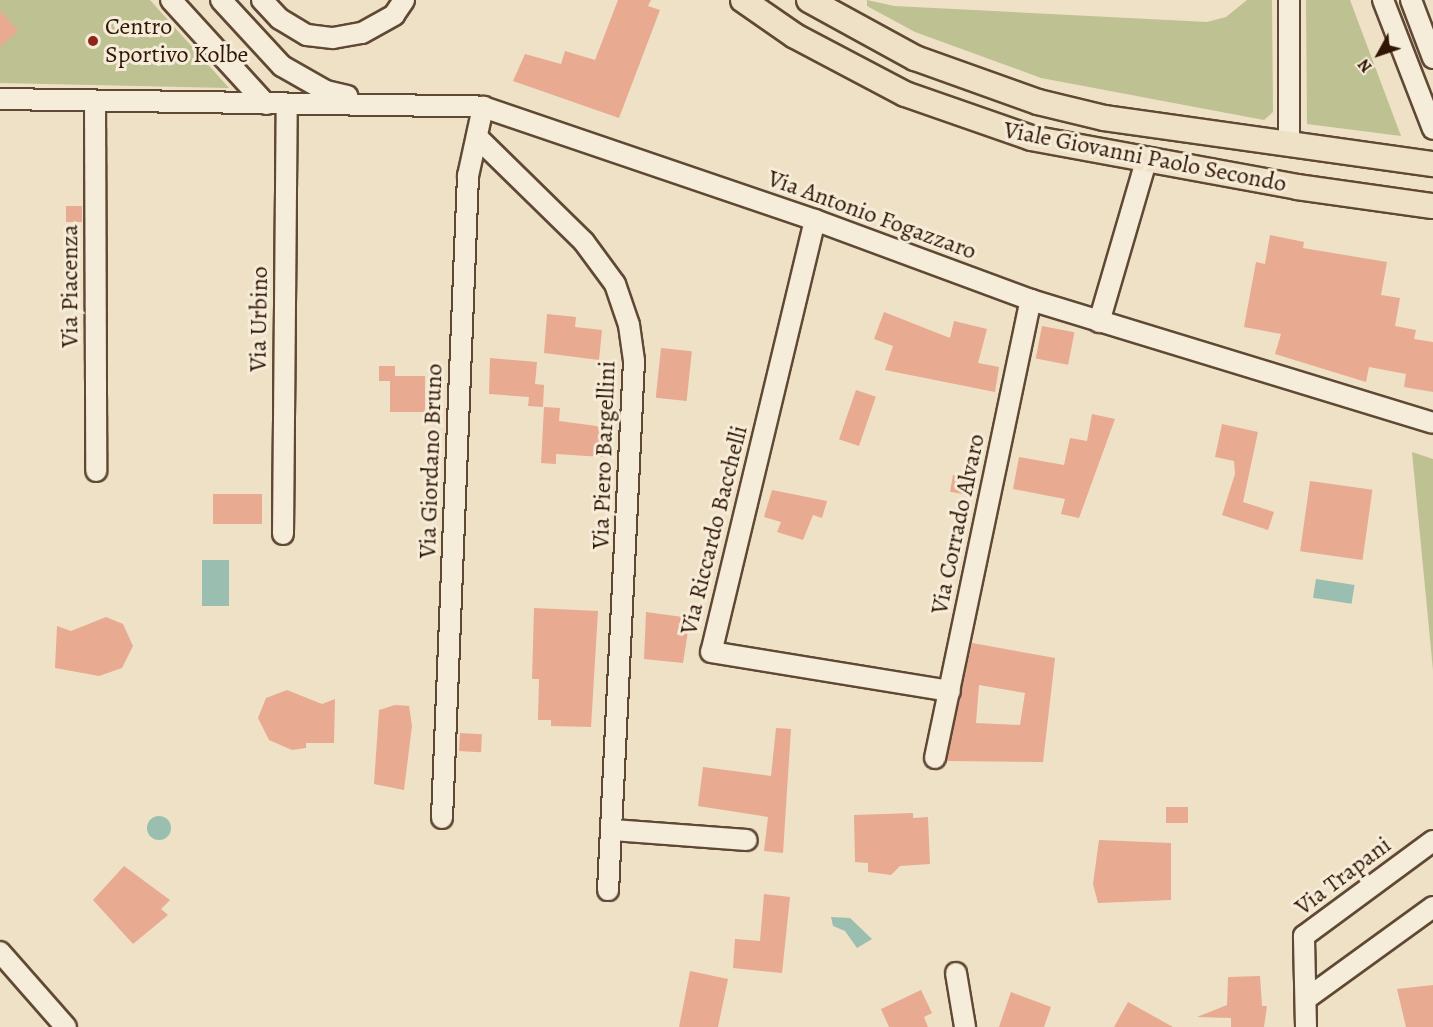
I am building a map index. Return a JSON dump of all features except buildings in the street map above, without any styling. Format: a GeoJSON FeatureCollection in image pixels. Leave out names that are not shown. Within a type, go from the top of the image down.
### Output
{"type":"FeatureCollection","features":[{"type":"Feature","properties":{"kind":"main road","name":"Viale Giovanni Paolo Secondo"},"geometry":{"type":"LineString","coordinates":[[744,0],[795,36],[905,94],[1031,138],[1146,161],[1433,206]]}},
{"type":"Feature","properties":{"kind":"main road","name":"Viale Giovanni Paolo Secondo"},"geometry":{"type":"LineString","coordinates":[[809,0],[915,58],[1038,102],[1104,117],[1289,141],[1433,164]]}},
{"type":"Feature","properties":{"kind":"street"},"geometry":{"type":"LineString","coordinates":[[221,0],[282,66],[326,91],[379,103]]}},
{"type":"Feature","properties":{"kind":"street"},"geometry":{"type":"LineString","coordinates":[[262,0],[280,19],[307,35],[333,38],[362,33],[394,15],[404,0]]}},
{"type":"Feature","properties":{"kind":"street"},"geometry":{"type":"LineString","coordinates":[[1289,0],[1289,141]]}},
{"type":"Feature","properties":{"kind":"street"},"geometry":{"type":"LineString","coordinates":[[1383,0],[1433,129]]}},
{"type":"Feature","properties":{"kind":"street"},"geometry":{"type":"LineString","coordinates":[[1411,0],[1433,58]]}},
{"type":"Feature","properties":{"kind":"street"},"geometry":{"type":"LineString","coordinates":[[181,3],[266,104]]}},
{"type":"Feature","properties":{"kind":"street","name":"Via Antonio Fogazzaro"},"geometry":{"type":"LineString","coordinates":[[0,99],[266,104],[379,103],[483,107],[815,220],[1031,300],[1433,423]]}},
{"type":"Feature","properties":{"kind":"street","name":"Via Piacenza"},"geometry":{"type":"LineString","coordinates":[[95,101],[96,471]]}},
{"type":"Feature","properties":{"kind":"street","name":"Via Urbino"},"geometry":{"type":"LineString","coordinates":[[283,534],[287,104]]}},
{"type":"Feature","properties":{"kind":"street","name":"Via Giordano Bruno"},"geometry":{"type":"LineString","coordinates":[[442,818],[468,176],[479,139],[483,107]]}},
{"type":"Feature","properties":{"kind":"street","name":"Via Piero Bargellini"},"geometry":{"type":"LineString","coordinates":[[479,139],[584,242],[615,284],[629,324],[634,362],[613,830],[608,890]]}},
{"type":"Feature","properties":{"kind":"street"},"geometry":{"type":"LineString","coordinates":[[1099,322],[1146,161]]}},
{"type":"Feature","properties":{"kind":"street","name":"Via Riccardo Bacchelli"},"geometry":{"type":"LineString","coordinates":[[815,220],[711,652],[950,691]]}},
{"type":"Feature","properties":{"kind":"street","name":"Via Corrado Alvaro"},"geometry":{"type":"LineString","coordinates":[[935,758],[1031,300]]}},
{"type":"Feature","properties":{"kind":"street"},"geometry":{"type":"LineString","coordinates":[[613,830],[747,840]]}},
{"type":"Feature","properties":{"kind":"street","name":"Via Trapani"},"geometry":{"type":"LineString","coordinates":[[1306,1027],[1304,936],[1433,841]]}},
{"type":"Feature","properties":{"kind":"street"},"geometry":{"type":"LineString","coordinates":[[1306,999],[1433,907]]}},
{"type":"Feature","properties":{"kind":"street"},"geometry":{"type":"LineString","coordinates":[[0,952],[66,1027]]}},
{"type":"Feature","properties":{"kind":"street"},"geometry":{"type":"LineString","coordinates":[[957,973],[965,1027]]}},
{"type":"Feature","properties":{"kind":"green space","name":"Centro Sportivo Kolbe"},"geometry":{"type":"Polygon","coordinates":[[[0,0],[150,0],[229,88],[0,83],[0,0]]]}},
{"type":"Feature","properties":{"kind":"green space"},"geometry":{"type":"Polygon","coordinates":[[[867,0],[894,6],[1207,22],[1226,17],[1247,0],[1272,0],[1273,112],[1264,120],[1041,78],[915,32],[867,6],[867,0]]]}},
{"type":"Feature","properties":{"kind":"green space"},"geometry":{"type":"Polygon","coordinates":[[[1306,0],[1350,0],[1401,136],[1307,124],[1306,0]]]}},
{"type":"Feature","properties":{"kind":"green space"},"geometry":{"type":"Polygon","coordinates":[[[1412,452],[1433,459],[1433,670],[1412,452]]]}},
{"type":"Feature","properties":{"kind":"shaded area"},"geometry":{"type":"Polygon","coordinates":[[[202,560],[229,560],[229,606],[202,606],[202,560]]]}},
{"type":"Feature","properties":{"kind":"shaded area"},"geometry":{"type":"Polygon","coordinates":[[[1316,579],[1355,585],[1352,604],[1313,598],[1316,579]]]}},
{"type":"Feature","properties":{"kind":"shaded area"},"geometry":{"type":"Polygon","coordinates":[[[159,816],[164,817],[170,823],[170,833],[164,839],[159,840],[154,839],[148,833],[147,828],[148,823],[154,817],[159,816]]]}},
{"type":"Feature","properties":{"kind":"shaded area"},"geometry":{"type":"Polygon","coordinates":[[[831,917],[850,918],[872,939],[857,948],[845,931],[833,926],[831,917]]]}},
{"type":"Feature","properties":{"kind":"place","name":"Centro Sportivo Kolbe"},"geometry":{"type":"Point","coordinates":[93,41]}}]}
